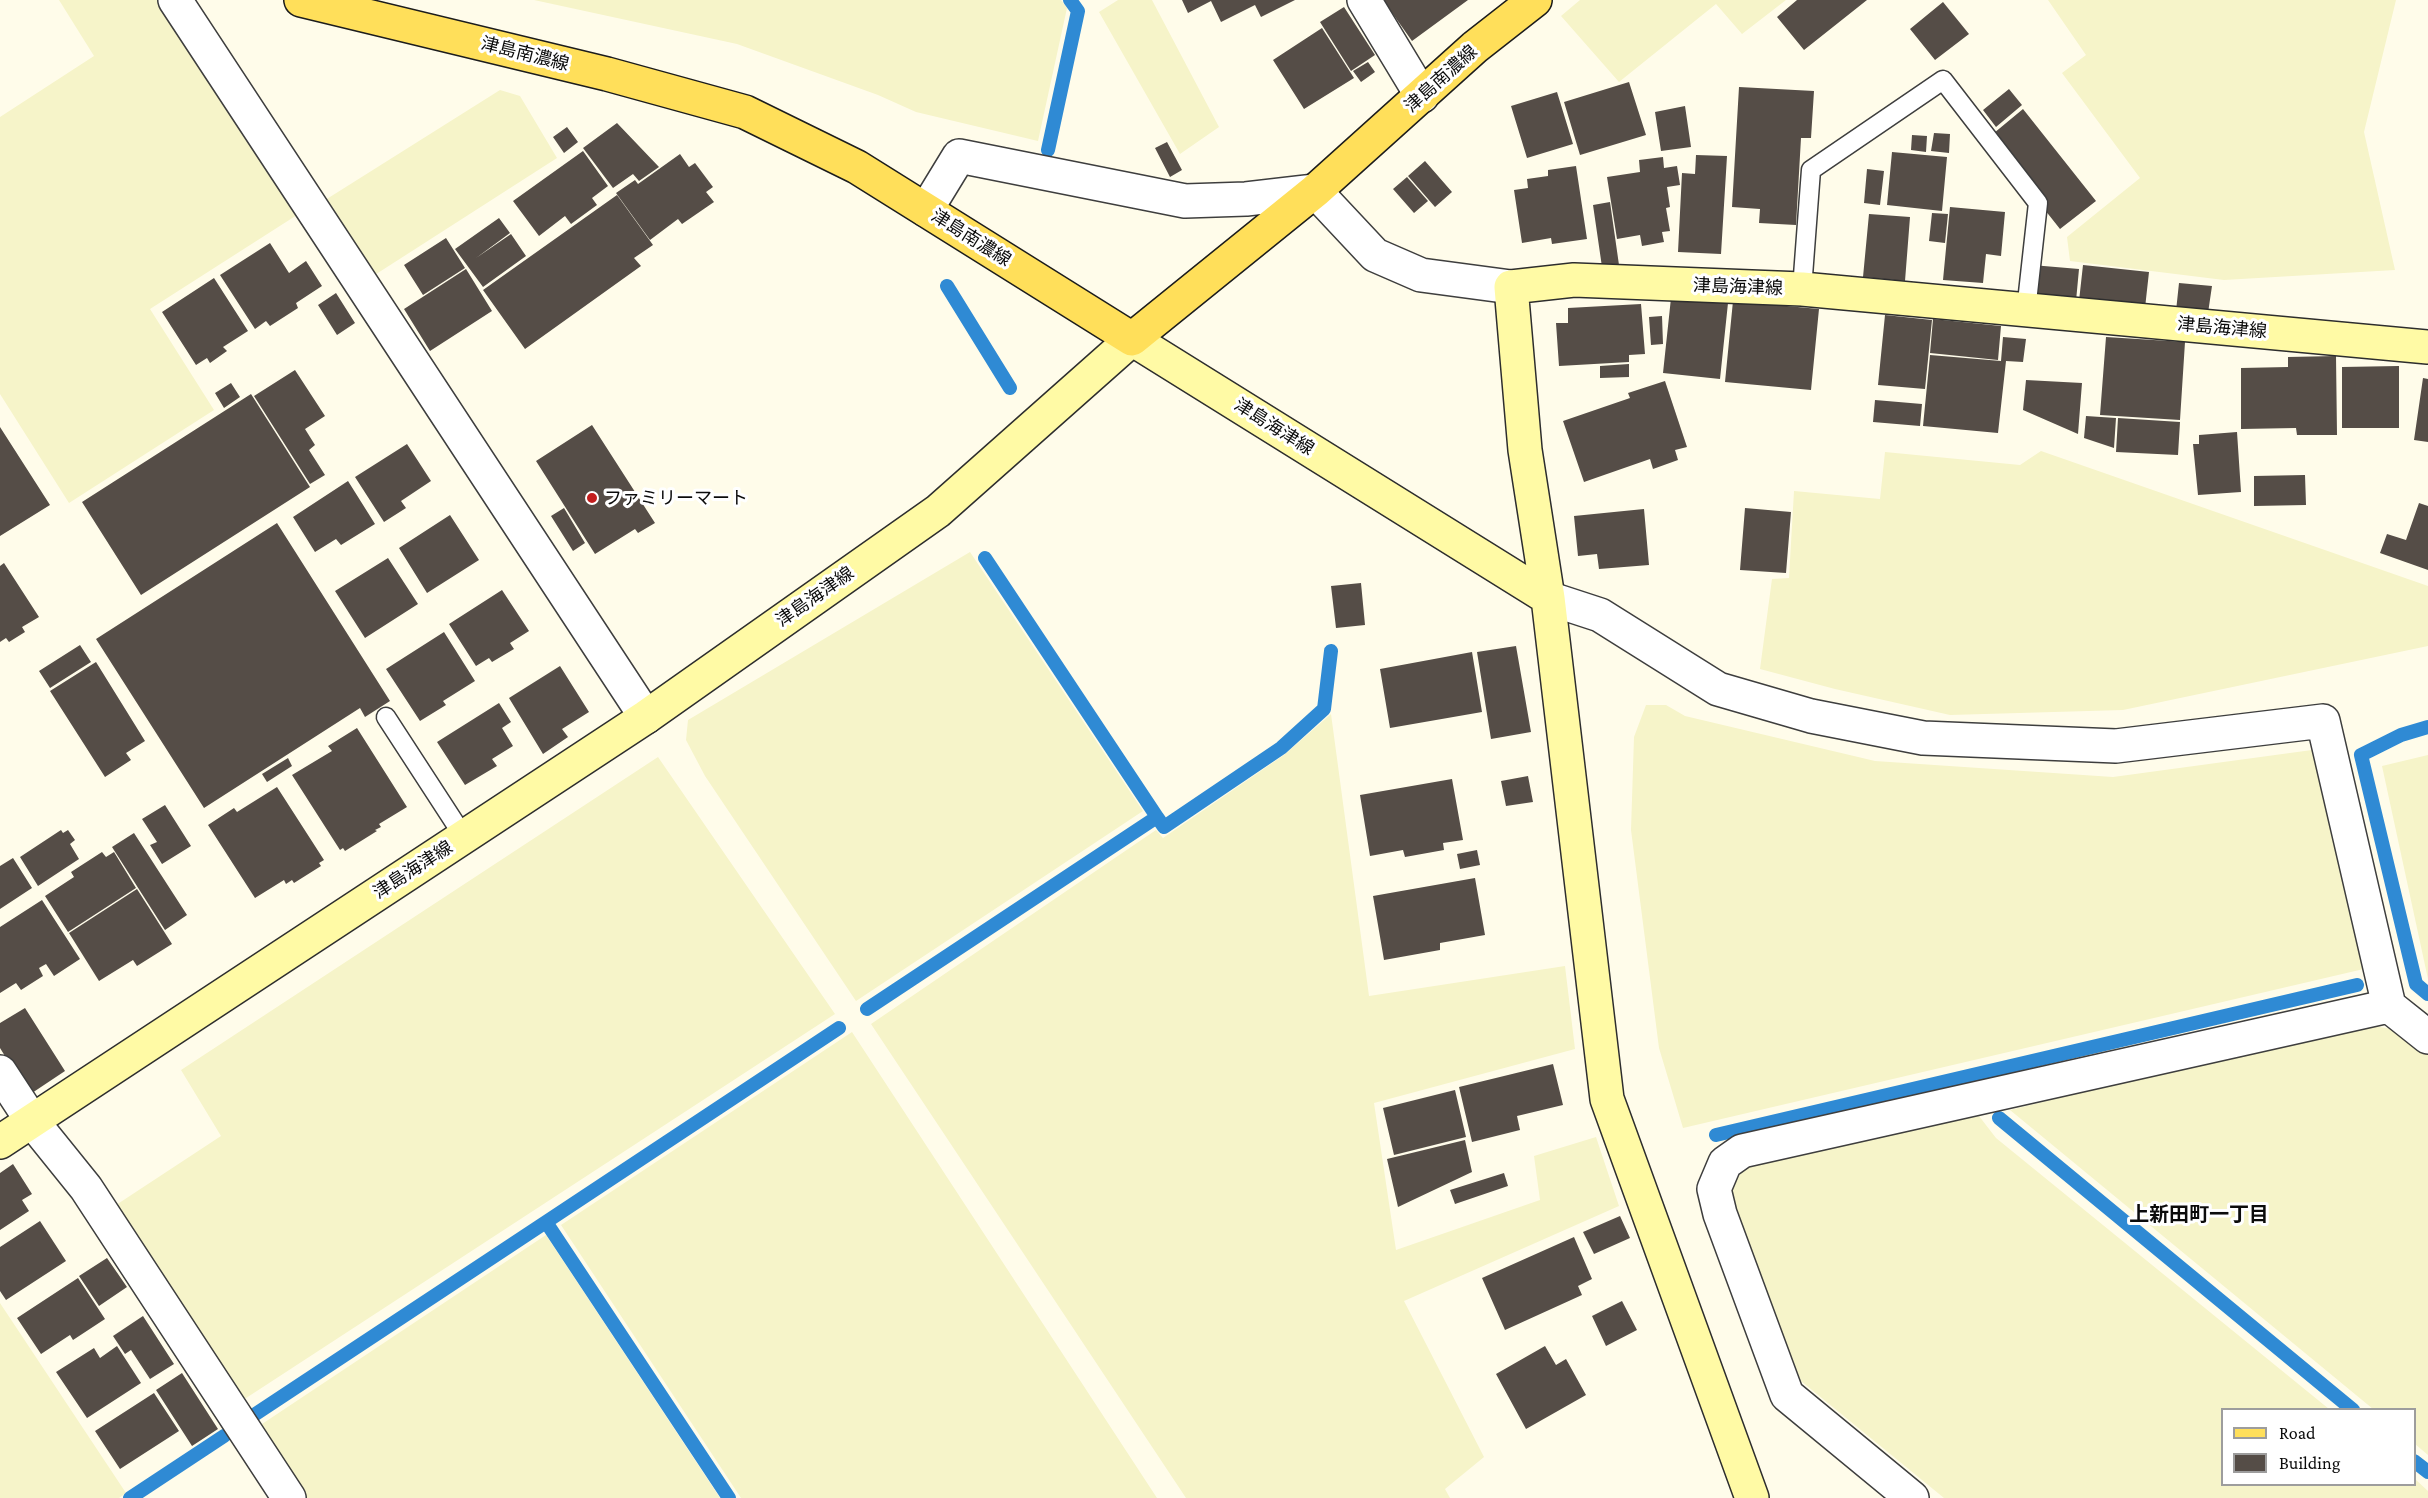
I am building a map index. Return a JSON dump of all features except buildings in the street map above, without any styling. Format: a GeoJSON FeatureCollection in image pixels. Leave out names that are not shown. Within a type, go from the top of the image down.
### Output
{"type":"FeatureCollection","features":[{"type":"Feature","properties":{"kind":"main road","name":"津島南濃線"},"geometry":{"type":"LineString","coordinates":[[301,0],[607,74],[745,112],[857,167],[1132,339],[1315,191],[1475,47],[1534,0]]}},
{"type":"Feature","properties":{"kind":"main road","name":"津島海津線"},"geometry":{"type":"LineString","coordinates":[[1510,287],[1574,280],[1802,289],[2428,347]]}},
{"type":"Feature","properties":{"kind":"main road"},"geometry":{"type":"LineString","coordinates":[[1510,287],[1525,450],[1548,598],[1607,1099],[1752,1498]]}},
{"type":"Feature","properties":{"kind":"main road","name":"津島海津線"},"geometry":{"type":"LineString","coordinates":[[0,1142],[646,717],[938,511],[1132,339],[1548,598]]}},
{"type":"Feature","properties":{"kind":"street"},"geometry":{"type":"LineString","coordinates":[[175,0],[646,717]]}},
{"type":"Feature","properties":{"kind":"street"},"geometry":{"type":"LineString","coordinates":[[1364,0],[1422,96]]}},
{"type":"Feature","properties":{"kind":"street"},"geometry":{"type":"LineString","coordinates":[[926,210],[959,156],[1185,201],[1246,199],[1315,191],[1375,255],[1421,275],[1510,287]]}},
{"type":"Feature","properties":{"kind":"street"},"geometry":{"type":"LineString","coordinates":[[1548,598],[1600,615],[1718,689],[1811,716],[1923,738],[2116,746],[2323,721],[2389,1006],[2428,1037]]}},
{"type":"Feature","properties":{"kind":"street"},"geometry":{"type":"LineString","coordinates":[[1912,1498],[1787,1395],[1720,1214],[1714,1189],[1725,1163],[1742,1150],[2389,1006]]}},
{"type":"Feature","properties":{"kind":"street"},"geometry":{"type":"LineString","coordinates":[[0,1072],[33,1121],[86,1188],[290,1498]]}},
{"type":"Feature","properties":{"kind":"lane"},"geometry":{"type":"LineString","coordinates":[[1802,289],[1811,170],[1944,80],[2038,203],[2026,311]]}},
{"type":"Feature","properties":{"kind":"lane"},"geometry":{"type":"LineString","coordinates":[[386,717],[464,837]]}},
{"type":"Feature","properties":{"kind":"shaded area"},"geometry":{"type":"Polygon","coordinates":[[[59,0],[161,0],[297,215],[150,309],[214,410],[69,503],[0,394],[0,117],[94,56],[59,0]]]}},
{"type":"Feature","properties":{"kind":"shaded area"},"geometry":{"type":"Polygon","coordinates":[[[534,0],[1061,0],[1067,8],[1038,141],[916,112],[878,95],[737,44],[534,0]]]}},
{"type":"Feature","properties":{"kind":"shaded area"},"geometry":{"type":"Polygon","coordinates":[[[1118,0],[1152,0],[1219,127],[1180,154],[1099,12],[1118,0]]]}},
{"type":"Feature","properties":{"kind":"shaded area"},"geometry":{"type":"Polygon","coordinates":[[[1580,0],[1786,0],[1742,34],[1716,4],[1619,82],[1561,16],[1580,0]]]}},
{"type":"Feature","properties":{"kind":"shaded area"},"geometry":{"type":"Polygon","coordinates":[[[2048,0],[2396,0],[2364,132],[2395,270],[2224,280],[2070,261],[2067,237],[2140,178],[2062,73],[2086,55],[2048,0]]]}},
{"type":"Feature","properties":{"kind":"shaded area"},"geometry":{"type":"Polygon","coordinates":[[[500,90],[520,96],[557,158],[370,278],[322,202],[500,90]]]}},
{"type":"Feature","properties":{"kind":"shaded area"},"geometry":{"type":"Polygon","coordinates":[[[2041,451],[2428,586],[2428,646],[2123,710],[1950,715],[1760,669],[1772,579],[1789,578],[1794,491],[1880,499],[1885,452],[2020,465],[2041,451]]]}},
{"type":"Feature","properties":{"kind":"shaded area"},"geometry":{"type":"Polygon","coordinates":[[[970,552],[1143,811],[856,1001],[705,776],[686,740],[688,720],[970,552]]]}},
{"type":"Feature","properties":{"kind":"shaded area"},"geometry":{"type":"Polygon","coordinates":[[[1646,705],[1666,705],[1685,716],[1875,761],[2113,777],[2312,750],[2368,968],[1683,1128],[1659,1048],[1631,830],[1634,737],[1646,705]]]}},
{"type":"Feature","properties":{"kind":"shaded area"},"geometry":{"type":"Polygon","coordinates":[[[1331,714],[1369,996],[1565,966],[1575,1049],[1374,1103],[1396,1250],[1540,1200],[1534,1156],[1596,1137],[1619,1206],[1404,1301],[1484,1457],[1445,1489],[1450,1498],[1186,1498],[871,1024],[1156,830],[1163,838],[1284,755],[1331,714]]]}},
{"type":"Feature","properties":{"kind":"shaded area"},"geometry":{"type":"Polygon","coordinates":[[[2428,755],[2428,979],[2382,766],[2428,755]]]}},
{"type":"Feature","properties":{"kind":"shaded area"},"geometry":{"type":"Polygon","coordinates":[[[658,757],[835,1014],[240,1402],[113,1207],[221,1136],[181,1070],[658,757]]]}},
{"type":"Feature","properties":{"kind":"shaded area"},"geometry":{"type":"Polygon","coordinates":[[[2360,1024],[2399,1030],[2428,1054],[2428,1455],[2416,1445],[2416,1408],[2372,1408],[2010,1110],[2360,1024]]]}},
{"type":"Feature","properties":{"kind":"shaded area"},"geometry":{"type":"Polygon","coordinates":[[[852,1032],[1157,1498],[741,1498],[561,1225],[852,1032]]]}},
{"type":"Feature","properties":{"kind":"shaded area"},"geometry":{"type":"Polygon","coordinates":[[[1979,1116],[1996,1138],[2328,1408],[2221,1408],[2221,1486],[2416,1486],[2416,1480],[2428,1491],[2428,1498],[1944,1498],[1801,1381],[1737,1220],[1732,1187],[1741,1173],[1760,1160],[1979,1116]]]}},
{"type":"Feature","properties":{"kind":"shaded area"},"geometry":{"type":"Polygon","coordinates":[[[546,1235],[720,1498],[302,1498],[256,1428],[546,1235]]]}},
{"type":"Feature","properties":{"kind":"shaded area"},"geometry":{"type":"Polygon","coordinates":[[[0,1303],[126,1493],[119,1498],[0,1498],[0,1303]]]}},
{"type":"Feature","properties":{"kind":"waterway"},"geometry":{"type":"LineString","coordinates":[[1048,150],[1078,11],[1070,0]]}},
{"type":"Feature","properties":{"kind":"waterway"},"geometry":{"type":"LineString","coordinates":[[947,286],[1010,388]]}},
{"type":"Feature","properties":{"kind":"waterway"},"geometry":{"type":"LineString","coordinates":[[867,1009],[1157,817],[985,558]]}},
{"type":"Feature","properties":{"kind":"waterway"},"geometry":{"type":"LineString","coordinates":[[1157,817],[1164,827],[1281,748],[1324,709],[1331,651]]}},
{"type":"Feature","properties":{"kind":"waterway"},"geometry":{"type":"LineString","coordinates":[[2428,727],[2401,735],[2361,755],[2416,984],[2428,994]]}},
{"type":"Feature","properties":{"kind":"waterway"},"geometry":{"type":"LineString","coordinates":[[1716,1135],[2357,985]]}},
{"type":"Feature","properties":{"kind":"waterway"},"geometry":{"type":"LineString","coordinates":[[729,1498],[546,1222],[839,1028]]}},
{"type":"Feature","properties":{"kind":"waterway"},"geometry":{"type":"LineString","coordinates":[[1999,1118],[2351,1408]]}},
{"type":"Feature","properties":{"kind":"waterway"},"geometry":{"type":"LineString","coordinates":[[251,1417],[546,1222]]}},
{"type":"Feature","properties":{"kind":"waterway"},"geometry":{"type":"LineString","coordinates":[[130,1498],[224,1436]]}},
{"type":"Feature","properties":{"kind":"waterway"},"geometry":{"type":"LineString","coordinates":[[2416,1463],[2428,1472]]}},
{"type":"Feature","properties":{"kind":"place","name":"ファミリーマート"},"geometry":{"type":"Point","coordinates":[592,498]}},
{"type":"Feature","properties":{"kind":"district","name":"上新田町一丁目"},"geometry":{"type":"Point","coordinates":[2199,1215]}}]}
